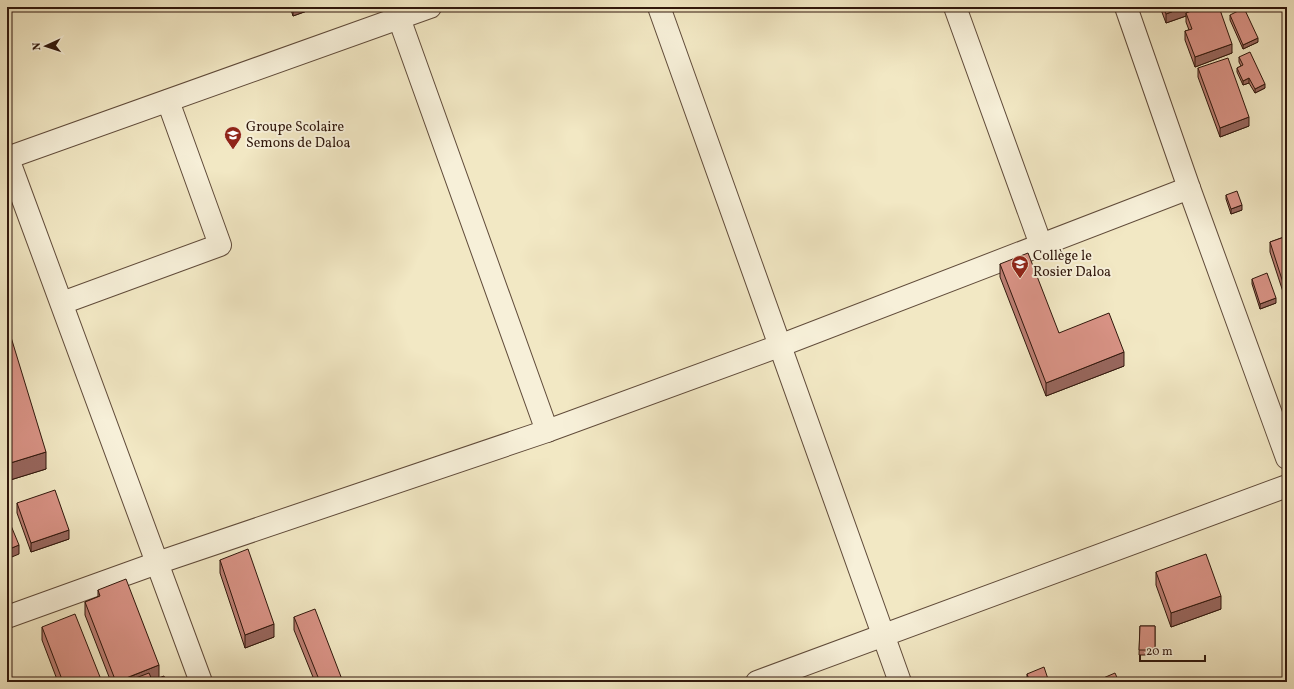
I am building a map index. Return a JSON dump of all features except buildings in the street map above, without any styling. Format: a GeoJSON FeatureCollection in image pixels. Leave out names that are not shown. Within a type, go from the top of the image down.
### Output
{"type":"FeatureCollection","features":[{"type":"Feature","properties":{"kind":"street"},"geometry":{"type":"LineString","coordinates":[[201,682],[7,157],[430,7]]}},
{"type":"Feature","properties":{"kind":"street"},"geometry":{"type":"LineString","coordinates":[[659,7],[900,682]]}},
{"type":"Feature","properties":{"kind":"street"},"geometry":{"type":"LineString","coordinates":[[955,7],[1041,245]]}},
{"type":"Feature","properties":{"kind":"street"},"geometry":{"type":"LineString","coordinates":[[1126,7],[1189,188],[1287,458]]}},
{"type":"Feature","properties":{"kind":"street"},"geometry":{"type":"LineString","coordinates":[[399,18],[547,431]]}},
{"type":"Feature","properties":{"kind":"street"},"geometry":{"type":"LineString","coordinates":[[62,303],[220,245],[168,101]]}},
{"type":"Feature","properties":{"kind":"street"},"geometry":{"type":"LineString","coordinates":[[7,617],[157,563],[547,431],[779,346],[1189,188]]}},
{"type":"Feature","properties":{"kind":"street"},"geometry":{"type":"LineString","coordinates":[[757,682],[1287,486]]}},
{"type":"Feature","properties":{"kind":"place","name":"Groupe Scolaire Semons de Daloa"},"geometry":{"type":"Point","coordinates":[233,150]}},
{"type":"Feature","properties":{"kind":"place","name":"Collège le Rosier Daloa"},"geometry":{"type":"Point","coordinates":[1020,279]}}]}
